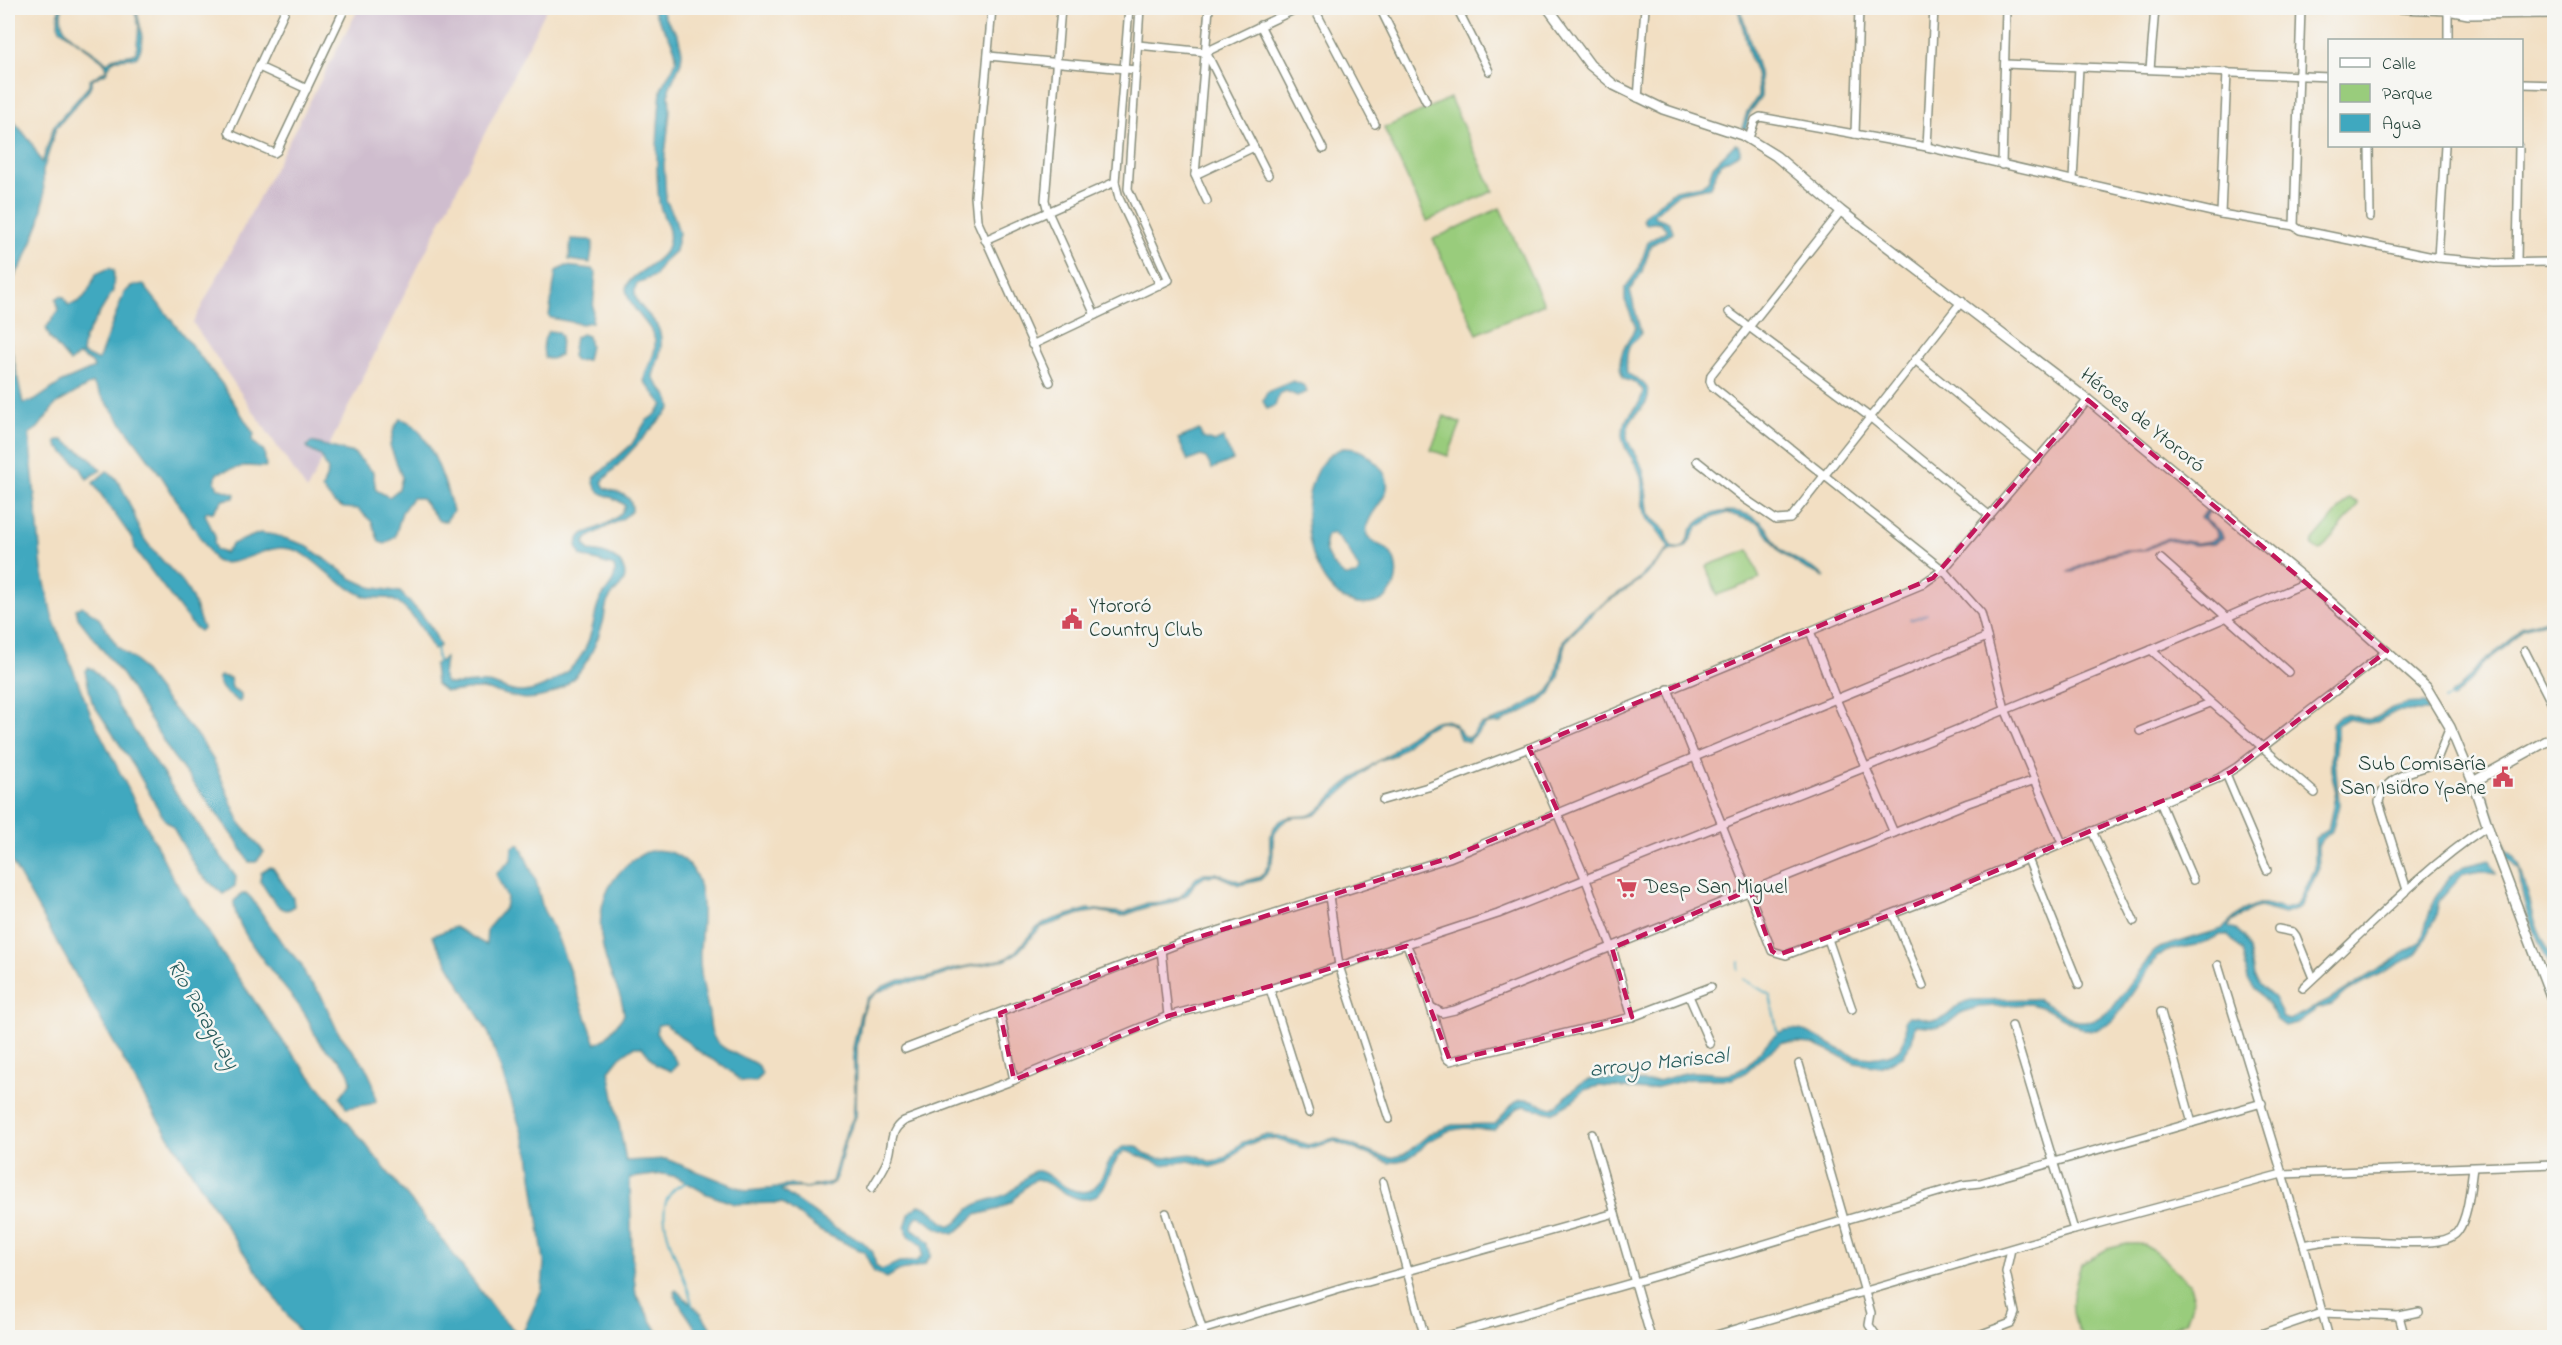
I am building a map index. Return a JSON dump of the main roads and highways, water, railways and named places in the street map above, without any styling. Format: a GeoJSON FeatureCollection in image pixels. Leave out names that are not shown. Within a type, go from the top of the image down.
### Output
{"type":"FeatureCollection","features":[{"type":"Feature","properties":{"kind":"main road","name":"Héroes de Ytororó"},"geometry":{"type":"LineString","coordinates":[[1548,8],[1590,65],[1614,85],[1663,109],[1746,137],[1776,156],[1841,211],[2088,399],[2308,582],[2426,687],[2450,727],[2473,782],[2487,826],[2554,1004]]}},
{"type":"Feature","properties":{"kind":"main road"},"geometry":{"type":"LineString","coordinates":[[2473,782],[2554,737]]}},
{"type":"Feature","properties":{"kind":"water"},"geometry":{"type":"Polygon","coordinates":[[[59,8],[62,8],[61,18],[69,34],[107,63],[115,57],[136,53],[139,27],[134,8],[136,8],[141,32],[140,51],[137,57],[115,60],[106,73],[93,79],[89,90],[56,128],[43,171],[44,198],[40,221],[25,259],[8,288],[8,114],[31,142],[42,163],[54,126],[88,87],[90,80],[106,70],[106,65],[102,60],[60,29],[59,8]]]}},
{"type":"Feature","properties":{"kind":"water"},"geometry":{"type":"Polygon","coordinates":[[[653,8],[661,8],[665,18],[678,35],[682,52],[681,62],[669,89],[670,112],[664,164],[666,200],[679,233],[675,251],[662,263],[655,276],[637,283],[635,291],[639,303],[660,333],[661,350],[653,376],[668,398],[671,408],[602,482],[605,488],[627,497],[632,505],[632,511],[592,535],[584,543],[589,551],[604,553],[618,561],[624,570],[624,579],[608,601],[603,623],[589,657],[576,676],[557,691],[527,699],[482,689],[445,691],[436,684],[434,665],[445,658],[443,677],[446,683],[451,684],[487,683],[517,692],[526,692],[545,686],[563,675],[579,659],[584,650],[599,601],[614,578],[614,566],[581,556],[577,544],[583,534],[607,523],[622,511],[625,506],[597,490],[594,478],[632,444],[646,421],[663,405],[644,381],[654,353],[655,341],[650,329],[631,303],[626,288],[634,277],[661,256],[666,250],[670,237],[659,202],[657,146],[661,91],[676,58],[670,38],[653,8]]]}},
{"type":"Feature","properties":{"kind":"water"},"geometry":{"type":"Polygon","coordinates":[[[1738,8],[1740,8],[1759,72],[1761,90],[1761,97],[1749,114],[1746,130],[1742,128],[1747,112],[1758,96],[1758,89],[1756,73],[1738,8]]]}},
{"type":"Feature","properties":{"kind":"water"},"geometry":{"type":"Polygon","coordinates":[[[1735,144],[1740,146],[1740,153],[1720,164],[1710,187],[1679,193],[1653,215],[1668,222],[1673,233],[1651,245],[1642,272],[1630,290],[1641,333],[1628,350],[1627,373],[1645,384],[1648,397],[1630,422],[1627,439],[1644,474],[1649,515],[1665,530],[1671,547],[1683,547],[1692,529],[1707,517],[1715,513],[1733,511],[1760,521],[1782,551],[1825,577],[1806,569],[1781,553],[1759,523],[1727,513],[1714,517],[1698,527],[1686,547],[1669,551],[1642,579],[1598,608],[1570,636],[1565,643],[1559,677],[1551,693],[1538,704],[1500,723],[1487,724],[1468,742],[1460,739],[1456,728],[1450,723],[1440,722],[1424,729],[1395,755],[1378,761],[1425,725],[1442,720],[1449,721],[1468,738],[1481,725],[1505,717],[1548,692],[1554,683],[1563,641],[1585,616],[1639,579],[1669,549],[1645,515],[1641,477],[1623,441],[1625,422],[1640,402],[1643,390],[1634,382],[1624,379],[1621,373],[1622,352],[1636,328],[1625,300],[1625,288],[1639,269],[1648,242],[1667,230],[1660,222],[1646,224],[1643,220],[1645,215],[1675,190],[1702,185],[1708,181],[1713,166],[1735,144]]]}},
{"type":"Feature","properties":{"kind":"water"},"geometry":{"type":"Polygon","coordinates":[[[571,239],[593,242],[590,263],[569,260],[571,239]]]}},
{"type":"Feature","properties":{"kind":"water"},"geometry":{"type":"Polygon","coordinates":[[[566,266],[592,269],[596,272],[592,322],[582,324],[549,316],[556,271],[566,266]]]}},
{"type":"Feature","properties":{"kind":"water","name":"Río Paraguay"},"geometry":{"type":"Polygon","coordinates":[[[109,268],[114,270],[113,291],[84,339],[82,353],[98,361],[124,293],[132,286],[143,284],[222,384],[254,434],[252,441],[264,451],[266,467],[245,466],[217,473],[215,482],[218,488],[235,494],[234,498],[223,500],[212,513],[208,511],[205,514],[215,536],[216,550],[225,553],[232,544],[260,533],[275,535],[305,545],[353,579],[370,587],[400,592],[433,630],[440,646],[433,650],[418,624],[398,603],[387,598],[361,595],[335,579],[307,556],[291,549],[273,549],[231,562],[215,561],[162,477],[92,383],[56,404],[38,428],[29,434],[42,569],[52,616],[91,715],[173,878],[287,1047],[444,1242],[496,1312],[521,1337],[542,1289],[544,1262],[529,1154],[489,1034],[432,936],[455,927],[486,945],[487,929],[505,908],[507,898],[496,874],[511,860],[512,848],[517,844],[520,845],[536,881],[543,909],[557,936],[596,1044],[606,1038],[624,1015],[621,998],[605,957],[600,927],[604,898],[610,885],[632,861],[654,850],[669,852],[682,859],[692,868],[698,880],[702,908],[700,967],[712,1034],[721,1046],[758,1065],[762,1074],[756,1082],[741,1081],[724,1066],[702,1054],[665,1024],[658,1025],[656,1033],[678,1064],[671,1071],[656,1065],[642,1047],[634,1047],[620,1057],[609,1071],[626,1161],[666,1159],[747,1191],[777,1188],[790,1184],[805,1188],[781,1190],[834,1227],[863,1242],[873,1252],[876,1266],[882,1270],[899,1262],[917,1261],[922,1256],[922,1246],[909,1236],[905,1227],[910,1212],[919,1205],[924,1206],[951,1226],[972,1207],[1010,1192],[1035,1171],[1046,1174],[1072,1190],[1089,1191],[1101,1179],[1113,1156],[1126,1146],[1137,1146],[1145,1153],[1160,1159],[1189,1154],[1213,1162],[1226,1157],[1241,1143],[1264,1135],[1279,1136],[1308,1145],[1335,1138],[1379,1156],[1391,1158],[1405,1154],[1431,1133],[1452,1125],[1495,1124],[1511,1106],[1521,1100],[1528,1099],[1553,1108],[1579,1085],[1589,1080],[1649,1082],[1688,1072],[1726,1074],[1737,1071],[1750,1062],[1774,1037],[1786,1030],[1809,1033],[1843,1051],[1871,1058],[1894,1053],[1902,1046],[1905,1036],[1905,1020],[1909,1016],[1939,1020],[1947,1016],[1958,1005],[1971,1000],[2037,999],[2076,1021],[2093,1021],[2111,1010],[2154,951],[2159,948],[2222,929],[2242,911],[2258,904],[2284,909],[2295,906],[2300,901],[2315,868],[2315,838],[2328,830],[2336,792],[2331,770],[2332,723],[2347,714],[2371,719],[2396,706],[2413,703],[2425,703],[2429,711],[2397,711],[2376,722],[2347,719],[2337,725],[2335,758],[2339,805],[2332,831],[2318,847],[2319,868],[2303,903],[2298,909],[2284,914],[2260,907],[2252,909],[2228,927],[2236,929],[2244,937],[2254,976],[2275,999],[2283,1018],[2289,1020],[2328,1001],[2417,945],[2421,941],[2433,901],[2451,875],[2464,866],[2490,860],[2496,874],[2481,871],[2463,874],[2439,901],[2435,920],[2415,955],[2348,991],[2332,1005],[2317,1009],[2297,1023],[2285,1026],[2277,1020],[2268,1004],[2248,980],[2242,950],[2227,935],[2220,935],[2201,944],[2169,950],[2157,957],[2114,1020],[2096,1030],[2083,1029],[2042,1007],[2029,1004],[1979,1007],[1962,1012],[1947,1024],[1938,1027],[1915,1025],[1912,1041],[1903,1056],[1880,1067],[1855,1063],[1813,1044],[1783,1042],[1746,1072],[1732,1079],[1689,1079],[1647,1090],[1599,1086],[1585,1090],[1569,1104],[1552,1113],[1524,1106],[1518,1108],[1494,1130],[1464,1128],[1448,1131],[1427,1142],[1407,1159],[1389,1163],[1334,1141],[1307,1149],[1275,1139],[1259,1140],[1243,1147],[1227,1162],[1211,1167],[1189,1161],[1162,1165],[1127,1151],[1117,1159],[1102,1189],[1090,1198],[1074,1197],[1036,1179],[1025,1187],[1013,1201],[999,1209],[976,1215],[954,1234],[931,1224],[922,1217],[915,1218],[912,1228],[930,1242],[931,1256],[924,1265],[898,1271],[887,1278],[874,1272],[864,1252],[820,1231],[782,1203],[735,1204],[707,1194],[677,1177],[663,1174],[630,1178],[632,1256],[636,1295],[661,1337],[303,1338],[235,1240],[150,1107],[8,855],[8,333],[23,403],[34,401],[62,382],[94,368],[92,363],[79,355],[70,362],[50,338],[46,328],[59,310],[56,299],[60,296],[64,297],[68,305],[79,301],[89,290],[96,274],[109,268]]]}},
{"type":"Feature","properties":{"kind":"water"},"geometry":{"type":"Polygon","coordinates":[[[549,331],[558,332],[561,336],[560,355],[552,359],[545,358],[544,351],[544,340],[549,331]]]}},
{"type":"Feature","properties":{"kind":"water"},"geometry":{"type":"Polygon","coordinates":[[[582,334],[588,336],[590,346],[587,360],[575,361],[572,356],[575,337],[582,334]]]}},
{"type":"Feature","properties":{"kind":"water"},"geometry":{"type":"Polygon","coordinates":[[[1293,381],[1303,385],[1307,392],[1297,396],[1286,391],[1279,394],[1275,406],[1267,409],[1263,401],[1267,392],[1293,381]]]}},
{"type":"Feature","properties":{"kind":"water"},"geometry":{"type":"Polygon","coordinates":[[[400,419],[410,423],[419,431],[427,443],[435,457],[453,511],[446,521],[439,521],[421,498],[412,498],[402,512],[395,537],[385,544],[379,542],[372,522],[358,509],[344,508],[335,504],[322,489],[328,471],[321,456],[309,450],[307,446],[311,442],[354,453],[373,472],[376,490],[389,497],[399,489],[402,477],[390,446],[394,428],[400,419]]]}},
{"type":"Feature","properties":{"kind":"water"},"geometry":{"type":"Polygon","coordinates":[[[1199,430],[1203,438],[1214,442],[1223,438],[1233,460],[1212,469],[1206,458],[1201,456],[1188,461],[1178,439],[1199,430]]]}},
{"type":"Feature","properties":{"kind":"water"},"geometry":{"type":"Polygon","coordinates":[[[63,440],[89,457],[101,470],[87,479],[80,467],[58,447],[56,442],[63,440]]]}},
{"type":"Feature","properties":{"kind":"water"},"geometry":{"type":"Polygon","coordinates":[[[1343,448],[1353,449],[1368,456],[1384,473],[1387,483],[1386,492],[1367,525],[1367,535],[1368,538],[1389,551],[1397,573],[1393,589],[1382,600],[1375,603],[1351,602],[1332,589],[1318,567],[1309,540],[1307,511],[1312,484],[1323,461],[1343,448]],[[1333,533],[1327,535],[1325,547],[1328,558],[1345,576],[1357,575],[1359,570],[1348,549],[1333,533]]]}},
{"type":"Feature","properties":{"kind":"water"},"geometry":{"type":"Polygon","coordinates":[[[107,471],[112,474],[123,490],[145,540],[188,591],[203,628],[200,631],[193,626],[136,551],[132,538],[93,483],[107,471]]]}},
{"type":"Feature","properties":{"kind":"water"},"geometry":{"type":"Polygon","coordinates":[[[2209,507],[2211,509],[2206,520],[2221,532],[2223,538],[2214,543],[2195,545],[2167,540],[2144,551],[2105,556],[2073,572],[2068,572],[2103,555],[2126,550],[2143,550],[2167,538],[2197,543],[2210,541],[2217,537],[2216,531],[2201,518],[2209,507]]]}},
{"type":"Feature","properties":{"kind":"water"},"geometry":{"type":"Polygon","coordinates":[[[82,606],[98,617],[118,647],[136,661],[200,739],[214,761],[240,823],[264,852],[256,862],[249,862],[235,838],[172,755],[123,676],[78,618],[76,609],[82,606]]]}},
{"type":"Feature","properties":{"kind":"water"},"geometry":{"type":"Polygon","coordinates":[[[2554,617],[2554,619],[2523,628],[2509,644],[2481,666],[2466,686],[2452,699],[2450,695],[2460,688],[2479,665],[2508,642],[2522,626],[2554,617]]]}},
{"type":"Feature","properties":{"kind":"water"},"geometry":{"type":"Polygon","coordinates":[[[88,668],[93,669],[111,690],[118,706],[171,786],[236,877],[235,886],[223,894],[199,873],[172,826],[164,819],[135,768],[92,702],[85,671],[88,668]]]}},
{"type":"Feature","properties":{"kind":"water"},"geometry":{"type":"Polygon","coordinates":[[[221,676],[230,678],[232,688],[241,694],[239,702],[220,686],[218,678],[221,676]]]}},
{"type":"Feature","properties":{"kind":"water"},"geometry":{"type":"Polygon","coordinates":[[[1378,761],[1317,814],[1309,817],[1289,819],[1278,828],[1274,835],[1271,863],[1268,871],[1260,880],[1239,885],[1217,875],[1206,876],[1194,884],[1188,894],[1169,904],[1147,907],[1123,916],[1097,911],[1080,914],[1040,928],[1017,953],[1006,960],[964,968],[925,981],[900,983],[878,992],[868,1000],[862,1015],[857,1048],[856,1116],[846,1140],[836,1179],[831,1184],[825,1186],[807,1188],[832,1182],[846,1132],[853,1118],[855,1090],[853,1048],[860,1015],[867,998],[884,986],[900,980],[927,978],[953,969],[1005,959],[1015,952],[1036,928],[1051,920],[1088,909],[1124,913],[1147,903],[1166,902],[1181,896],[1196,878],[1205,873],[1216,873],[1241,882],[1260,877],[1269,862],[1271,833],[1280,821],[1286,818],[1312,814],[1342,787],[1378,761]]]}},
{"type":"Feature","properties":{"kind":"water"},"geometry":{"type":"Polygon","coordinates":[[[2485,792],[2506,850],[2514,856],[2520,866],[2536,924],[2554,963],[2554,975],[2527,911],[2520,870],[2502,853],[2483,793],[2485,792]]]}},
{"type":"Feature","properties":{"kind":"water"},"geometry":{"type":"Polygon","coordinates":[[[270,867],[273,868],[293,898],[294,906],[289,909],[279,907],[260,881],[261,873],[270,867]]]}},
{"type":"Feature","properties":{"kind":"water"},"geometry":{"type":"Polygon","coordinates":[[[242,894],[247,894],[252,899],[282,943],[301,964],[307,978],[321,995],[338,1032],[365,1066],[373,1083],[376,1101],[346,1108],[340,1097],[351,1082],[350,1075],[339,1060],[320,1043],[305,1014],[262,959],[242,928],[234,901],[242,894]]]}},
{"type":"Feature","properties":{"kind":"water"},"geometry":{"type":"Polygon","coordinates":[[[676,1290],[702,1314],[716,1337],[700,1337],[676,1297],[674,1292],[676,1290]]]}},
{"type":"Feature","properties":{"kind":"waterway"},"geometry":{"type":"LineString","coordinates":[[1910,620],[1927,614]]}},
{"type":"Feature","properties":{"kind":"waterway"},"geometry":{"type":"LineString","coordinates":[[436,646],[438,664]]}},
{"type":"Feature","properties":{"kind":"waterway"},"geometry":{"type":"LineString","coordinates":[[2444,700],[2453,696]]}},
{"type":"Feature","properties":{"kind":"waterway"},"geometry":{"type":"LineString","coordinates":[[1738,970],[1739,962]]}},
{"type":"Feature","properties":{"kind":"waterway"},"geometry":{"type":"LineString","coordinates":[[1743,979],[1770,995],[1778,1035]]}},
{"type":"Feature","properties":{"kind":"waterway","name":"arroyo Mariscal"},"geometry":{"type":"LineString","coordinates":[[688,1182],[673,1191],[666,1203],[665,1219],[668,1236],[692,1305]]}},
{"type":"Feature","properties":{"kind":"waterway","name":"arroyo Mariscal"},"geometry":{"type":"LineString","coordinates":[[692,1338],[695,1326]]}},
{"type":"Feature","properties":{"kind":"place","name":"Ytororó Country Club"},"geometry":{"type":"Point","coordinates":[1072,619]}},
{"type":"Feature","properties":{"kind":"place","name":"Sub Comisaría San Isidro Ypane"},"geometry":{"type":"Point","coordinates":[2503,777]}},
{"type":"Feature","properties":{"kind":"place","name":"Desp San Miguel"},"geometry":{"type":"Point","coordinates":[1627,888]}}]}
